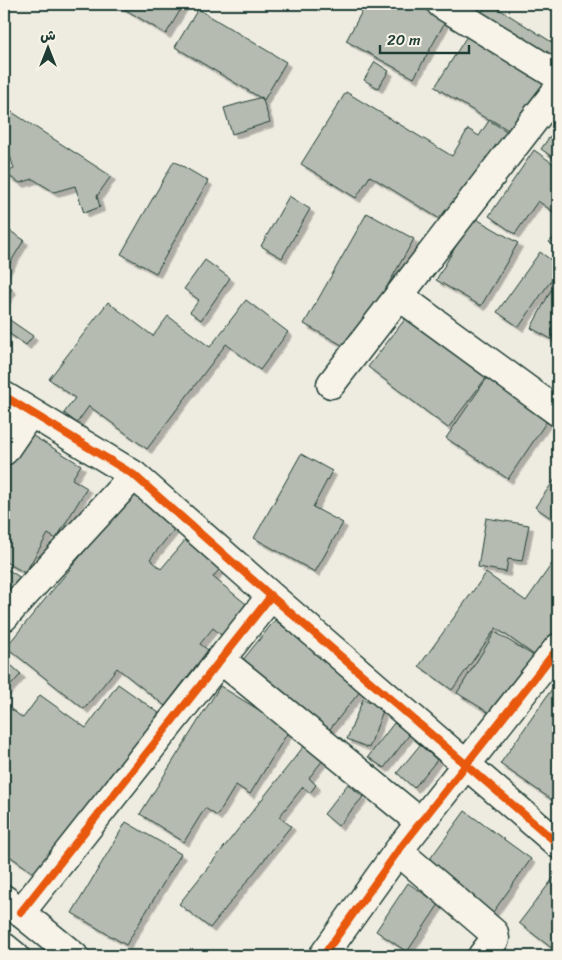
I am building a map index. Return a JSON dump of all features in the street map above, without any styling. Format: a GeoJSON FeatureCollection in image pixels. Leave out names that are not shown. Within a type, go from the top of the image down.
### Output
{"type":"FeatureCollection","features":[{"type":"Feature","properties":{"kind":"street"},"geometry":{"type":"LineString","coordinates":[[441,4],[558,76]]}},
{"type":"Feature","properties":{"kind":"street"},"geometry":{"type":"LineString","coordinates":[[331,384],[558,88]]}},
{"type":"Feature","properties":{"kind":"street"},"geometry":{"type":"LineString","coordinates":[[399,296],[558,412]]}},
{"type":"Feature","properties":{"kind":"street"},"geometry":{"type":"LineString","coordinates":[[4,396],[134,474],[271,596],[558,844]]}},
{"type":"Feature","properties":{"kind":"street"},"geometry":{"type":"LineString","coordinates":[[4,451],[30,413]]}},
{"type":"Feature","properties":{"kind":"street"},"geometry":{"type":"LineString","coordinates":[[4,617],[134,474]]}},
{"type":"Feature","properties":{"kind":"street"},"geometry":{"type":"LineString","coordinates":[[74,956],[12,906],[220,660],[271,596]]}},
{"type":"Feature","properties":{"kind":"street"},"geometry":{"type":"LineString","coordinates":[[323,956],[398,851],[467,766],[558,648]]}},
{"type":"Feature","properties":{"kind":"street"},"geometry":{"type":"LineString","coordinates":[[220,660],[422,823]]}},
{"type":"Feature","properties":{"kind":"street"},"geometry":{"type":"LineString","coordinates":[[398,851],[494,933],[495,939],[482,956]]}},
{"type":"Feature","properties":{"kind":"street"},"geometry":{"type":"LineString","coordinates":[[4,947],[15,956]]}},
{"type":"Feature","properties":{"kind":"building"},"geometry":{"type":"Polygon","coordinates":[[[116,4],[184,4],[166,34],[116,4]]]}},
{"type":"Feature","properties":{"kind":"building"},"geometry":{"type":"Polygon","coordinates":[[[366,4],[455,4],[414,78],[346,41],[366,4]]]}},
{"type":"Feature","properties":{"kind":"building"},"geometry":{"type":"Polygon","coordinates":[[[487,4],[491,4],[558,46],[558,69],[516,137],[435,87],[487,4]]]}},
{"type":"Feature","properties":{"kind":"building"},"geometry":{"type":"Polygon","coordinates":[[[198,9],[286,62],[264,100],[175,47],[198,9]]]}},
{"type":"Feature","properties":{"kind":"building"},"geometry":{"type":"Polygon","coordinates":[[[375,62],[389,71],[378,88],[364,80],[375,62]]]}},
{"type":"Feature","properties":{"kind":"building"},"geometry":{"type":"Polygon","coordinates":[[[346,92],[452,156],[468,129],[479,136],[490,119],[518,136],[456,229],[370,176],[356,198],[301,164],[346,92]]]}},
{"type":"Feature","properties":{"kind":"building"},"geometry":{"type":"Polygon","coordinates":[[[262,97],[270,122],[232,134],[224,108],[262,97]]]}},
{"type":"Feature","properties":{"kind":"building"},"geometry":{"type":"Polygon","coordinates":[[[4,107],[111,176],[97,196],[100,207],[84,213],[75,186],[54,192],[33,179],[20,183],[4,173],[14,169],[8,149],[4,150],[4,107]]]}},
{"type":"Feature","properties":{"kind":"building"},"geometry":{"type":"Polygon","coordinates":[[[558,125],[558,161],[541,149],[558,125]]]}},
{"type":"Feature","properties":{"kind":"building"},"geometry":{"type":"Polygon","coordinates":[[[534,150],[558,167],[558,215],[538,201],[515,234],[489,216],[534,150]]]}},
{"type":"Feature","properties":{"kind":"building"},"geometry":{"type":"Polygon","coordinates":[[[174,161],[208,181],[156,273],[121,254],[174,161]]]}},
{"type":"Feature","properties":{"kind":"building"},"geometry":{"type":"Polygon","coordinates":[[[289,196],[310,209],[282,258],[261,246],[289,196]]]}},
{"type":"Feature","properties":{"kind":"building"},"geometry":{"type":"Polygon","coordinates":[[[367,213],[414,239],[351,350],[304,324],[367,213]]]}},
{"type":"Feature","properties":{"kind":"building"},"geometry":{"type":"Polygon","coordinates":[[[473,217],[518,243],[481,306],[436,280],[473,217]]]}},
{"type":"Feature","properties":{"kind":"building"},"geometry":{"type":"Polygon","coordinates":[[[4,227],[24,240],[4,273],[4,227]]]}},
{"type":"Feature","properties":{"kind":"building"},"geometry":{"type":"Polygon","coordinates":[[[558,233],[558,251],[549,242],[558,233]]]}},
{"type":"Feature","properties":{"kind":"building"},"geometry":{"type":"Polygon","coordinates":[[[540,252],[558,265],[558,270],[519,327],[497,312],[540,252]]]}},
{"type":"Feature","properties":{"kind":"building"},"geometry":{"type":"Polygon","coordinates":[[[205,260],[230,278],[201,320],[190,312],[199,300],[184,289],[205,260]]]}},
{"type":"Feature","properties":{"kind":"building"},"geometry":{"type":"Polygon","coordinates":[[[4,283],[12,289],[4,302],[4,283]]]}},
{"type":"Feature","properties":{"kind":"building"},"geometry":{"type":"Polygon","coordinates":[[[551,290],[558,294],[558,327],[551,339],[531,328],[551,290]]]}},
{"type":"Feature","properties":{"kind":"building"},"geometry":{"type":"Polygon","coordinates":[[[423,296],[485,344],[469,365],[486,378],[448,428],[368,367],[423,296]]]}},
{"type":"Feature","properties":{"kind":"building"},"geometry":{"type":"Polygon","coordinates":[[[246,300],[288,332],[260,370],[226,344],[147,449],[89,406],[77,423],[64,413],[75,398],[49,379],[108,302],[153,336],[168,316],[210,347],[246,300]]]}},
{"type":"Feature","properties":{"kind":"building"},"geometry":{"type":"Polygon","coordinates":[[[4,316],[33,336],[26,345],[4,330],[4,316]]]}},
{"type":"Feature","properties":{"kind":"building"},"geometry":{"type":"Polygon","coordinates":[[[500,359],[549,418],[508,479],[446,438],[500,359]]]}},
{"type":"Feature","properties":{"kind":"building"},"geometry":{"type":"Polygon","coordinates":[[[25,431],[81,465],[72,479],[87,488],[56,539],[48,534],[25,573],[4,561],[4,465],[25,431]]]}},
{"type":"Feature","properties":{"kind":"building"},"geometry":{"type":"Polygon","coordinates":[[[301,454],[332,471],[313,507],[343,523],[315,572],[254,538],[301,454]]]}},
{"type":"Feature","properties":{"kind":"building"},"geometry":{"type":"Polygon","coordinates":[[[558,475],[558,523],[535,507],[558,475]]]}},
{"type":"Feature","properties":{"kind":"building"},"geometry":{"type":"Polygon","coordinates":[[[137,487],[180,522],[150,559],[161,569],[192,532],[227,560],[213,577],[251,608],[226,639],[213,628],[200,644],[208,650],[165,706],[117,668],[84,709],[6,647],[137,487]]]}},
{"type":"Feature","properties":{"kind":"building"},"geometry":{"type":"Polygon","coordinates":[[[486,518],[529,525],[522,561],[508,559],[506,572],[478,567],[486,518]]]}},
{"type":"Feature","properties":{"kind":"building"},"geometry":{"type":"Polygon","coordinates":[[[558,555],[558,627],[537,657],[496,628],[452,690],[419,666],[486,573],[526,601],[558,555]]]}},
{"type":"Feature","properties":{"kind":"building"},"geometry":{"type":"Polygon","coordinates":[[[4,567],[21,578],[4,603],[4,567]]]}},
{"type":"Feature","properties":{"kind":"building"},"geometry":{"type":"Polygon","coordinates":[[[275,620],[362,689],[325,735],[238,666],[275,620]]]}},
{"type":"Feature","properties":{"kind":"building"},"geometry":{"type":"Polygon","coordinates":[[[495,632],[534,656],[496,717],[457,693],[495,632]]]}},
{"type":"Feature","properties":{"kind":"building"},"geometry":{"type":"Polygon","coordinates":[[[4,659],[21,674],[4,693],[4,659]]]}},
{"type":"Feature","properties":{"kind":"building"},"geometry":{"type":"Polygon","coordinates":[[[558,680],[558,804],[500,764],[558,680]]]}},
{"type":"Feature","properties":{"kind":"building"},"geometry":{"type":"Polygon","coordinates":[[[118,684],[159,713],[39,877],[4,852],[4,704],[23,718],[40,695],[86,728],[118,684]]]}},
{"type":"Feature","properties":{"kind":"building"},"geometry":{"type":"Polygon","coordinates":[[[220,686],[290,729],[250,794],[236,785],[217,816],[205,808],[184,842],[140,814],[220,686]]]}},
{"type":"Feature","properties":{"kind":"building"},"geometry":{"type":"Polygon","coordinates":[[[363,699],[384,708],[369,748],[347,739],[363,699]]]}},
{"type":"Feature","properties":{"kind":"building"},"geometry":{"type":"Polygon","coordinates":[[[394,723],[410,734],[384,768],[368,757],[394,723]]]}},
{"type":"Feature","properties":{"kind":"building"},"geometry":{"type":"Polygon","coordinates":[[[308,741],[326,756],[309,778],[316,785],[310,793],[303,787],[279,817],[291,826],[210,928],[179,904],[308,741]]]}},
{"type":"Feature","properties":{"kind":"building"},"geometry":{"type":"Polygon","coordinates":[[[420,745],[437,760],[414,788],[397,773],[420,745]]]}},
{"type":"Feature","properties":{"kind":"building"},"geometry":{"type":"Polygon","coordinates":[[[348,784],[363,797],[338,826],[324,814],[348,784]]]}},
{"type":"Feature","properties":{"kind":"building"},"geometry":{"type":"Polygon","coordinates":[[[465,811],[531,859],[491,915],[424,867],[465,811]]]}},
{"type":"Feature","properties":{"kind":"building"},"geometry":{"type":"Polygon","coordinates":[[[126,822],[181,854],[126,945],[72,913],[126,822]]]}},
{"type":"Feature","properties":{"kind":"building"},"geometry":{"type":"Polygon","coordinates":[[[558,872],[558,953],[519,923],[558,872]]]}},
{"type":"Feature","properties":{"kind":"building"},"geometry":{"type":"Polygon","coordinates":[[[408,883],[439,904],[407,952],[376,931],[408,883]]]}},
{"type":"Feature","properties":{"kind":"cycle path"},"geometry":{"type":"LineString","coordinates":[[4,396],[134,475],[558,844]]}},
{"type":"Feature","properties":{"kind":"cycle path"},"geometry":{"type":"LineString","coordinates":[[21,912],[271,596]]}},
{"type":"Feature","properties":{"kind":"cycle path"},"geometry":{"type":"LineString","coordinates":[[323,956],[398,851],[558,648]]}}]}
